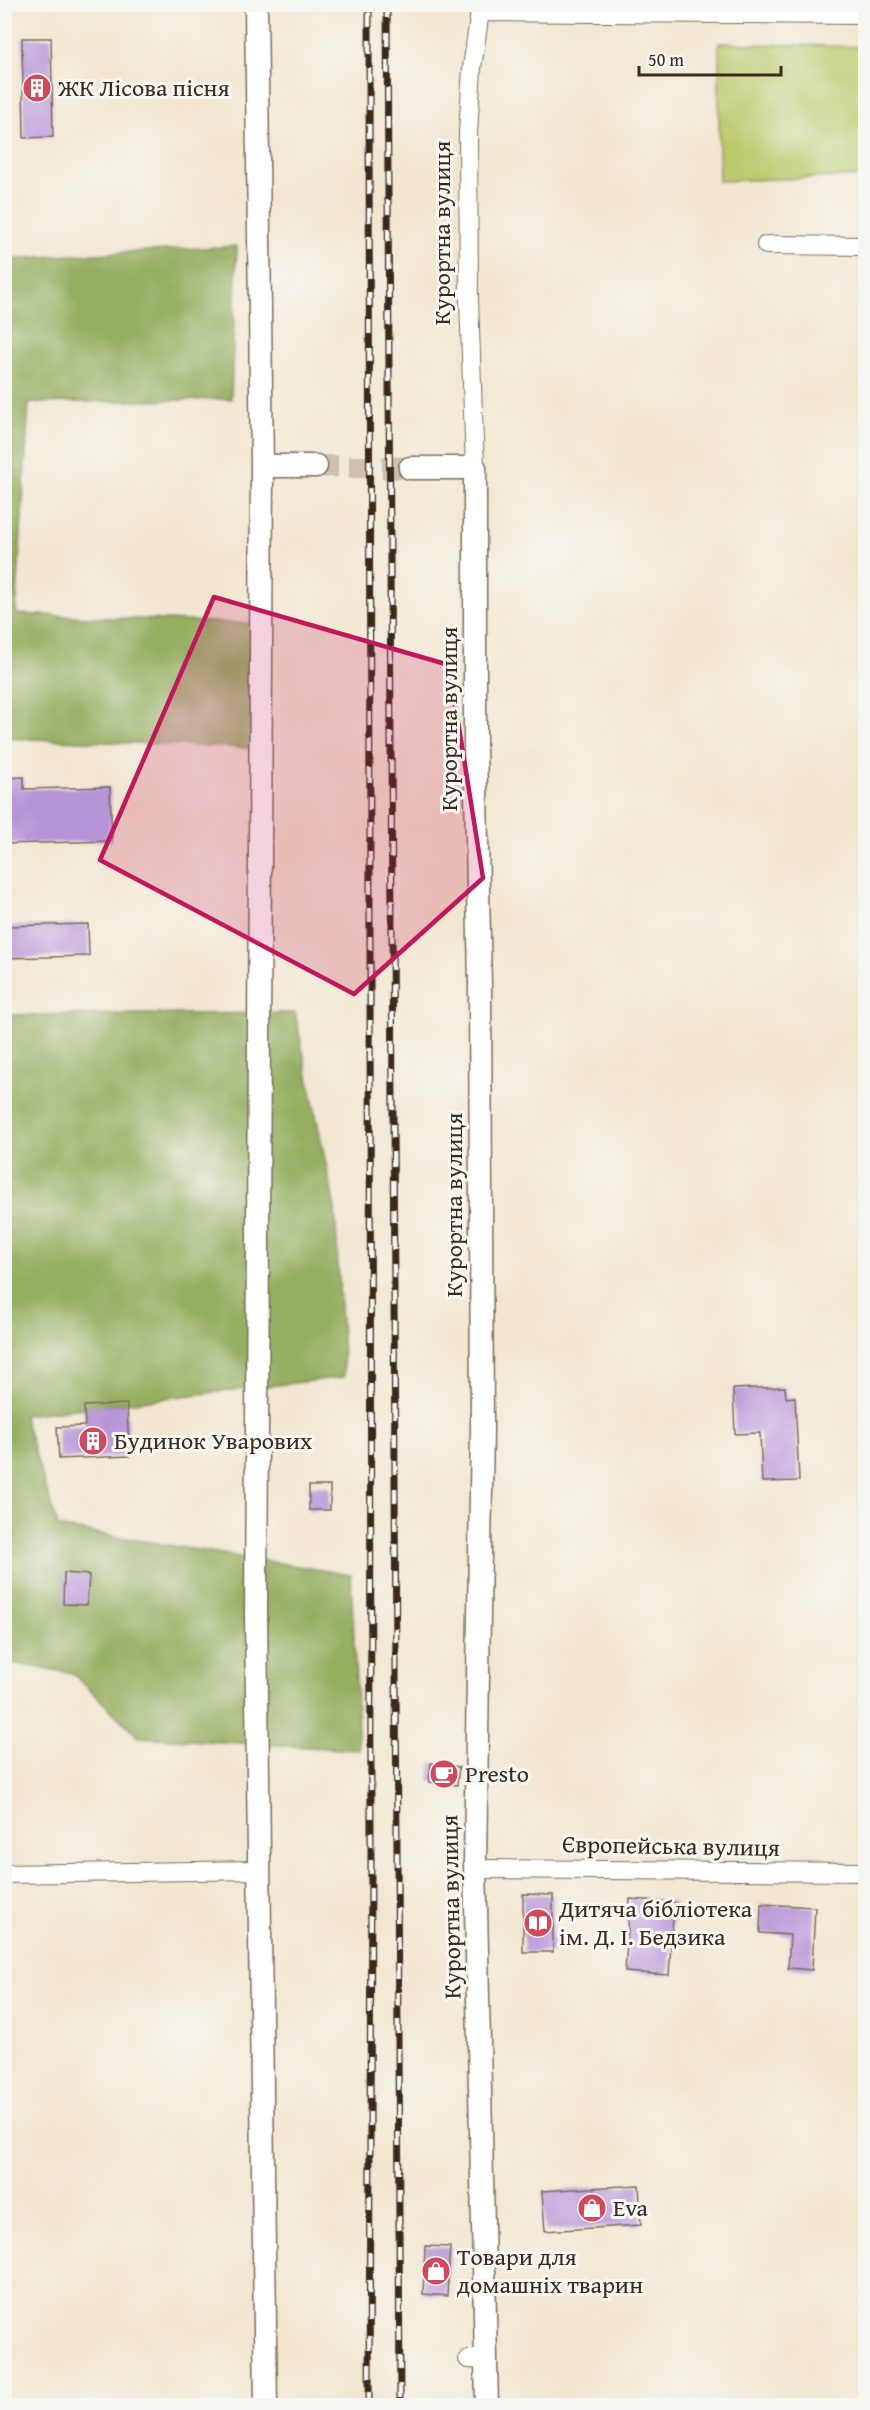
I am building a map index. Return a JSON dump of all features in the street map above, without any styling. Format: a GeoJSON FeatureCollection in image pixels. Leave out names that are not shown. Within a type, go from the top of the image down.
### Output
{"type":"FeatureCollection","features":[{"type":"Feature","properties":{"kind":"street"},"geometry":{"type":"LineString","coordinates":[[256,4],[262,466],[256,1617],[266,2406]]}},
{"type":"Feature","properties":{"kind":"street"},"geometry":{"type":"LineString","coordinates":[[481,8],[866,15]]}},
{"type":"Feature","properties":{"kind":"street","name":"Курортна вулиця"},"geometry":{"type":"LineString","coordinates":[[481,8],[472,68],[468,133],[468,300],[475,468],[475,744],[480,986],[482,1428],[476,1869],[477,2359],[487,2406]]}},
{"type":"Feature","properties":{"kind":"street"},"geometry":{"type":"LineString","coordinates":[[766,245],[866,246]]}},
{"type":"Feature","properties":{"kind":"street"},"geometry":{"type":"LineString","coordinates":[[262,466],[316,466]]}},
{"type":"Feature","properties":{"kind":"street"},"geometry":{"type":"LineString","coordinates":[[410,468],[475,468]]}},
{"type":"Feature","properties":{"kind":"street"},"geometry":{"type":"LineString","coordinates":[[4,1874],[259,1869]]}},
{"type":"Feature","properties":{"kind":"street","name":"Європейська вулиця"},"geometry":{"type":"LineString","coordinates":[[476,1869],[866,1872]]}},
{"type":"Feature","properties":{"kind":"highlighted area"},"geometry":{"type":"Polygon","coordinates":[[[214,597],[449,665],[483,878],[354,994],[100,860],[214,597]]]}},
{"type":"Feature","properties":{"kind":"green space"},"geometry":{"type":"Polygon","coordinates":[[[719,43],[864,47],[865,176],[719,181],[719,43]]]}},
{"type":"Feature","properties":{"kind":"green space"},"geometry":{"type":"Polygon","coordinates":[[[237,246],[231,399],[29,403],[16,614],[262,624],[255,748],[5,738],[5,259],[237,246]]]}},
{"type":"Feature","properties":{"kind":"green space"},"geometry":{"type":"Polygon","coordinates":[[[295,1013],[335,1208],[344,1377],[23,1415],[58,1527],[351,1575],[359,1750],[139,1737],[72,1673],[5,1662],[4,1015],[295,1013]]]}},
{"type":"Feature","properties":{"kind":"building","name":"ЖК Лісова пісня"},"geometry":{"type":"Polygon","coordinates":[[[22,38],[51,38],[53,137],[24,138],[22,38]]]}},
{"type":"Feature","properties":{"kind":"building"},"geometry":{"type":"Polygon","coordinates":[[[24,777],[24,789],[110,787],[112,841],[4,844],[4,778],[24,777]]]}},
{"type":"Feature","properties":{"kind":"building"},"geometry":{"type":"Polygon","coordinates":[[[88,924],[89,956],[4,958],[4,926],[88,924]]]}},
{"type":"Feature","properties":{"kind":"building"},"geometry":{"type":"Polygon","coordinates":[[[785,1387],[786,1398],[795,1397],[799,1481],[762,1482],[760,1433],[735,1434],[733,1389],[785,1387]]]}},
{"type":"Feature","properties":{"kind":"building","name":"Будинок Уварових"},"geometry":{"type":"Polygon","coordinates":[[[127,1404],[129,1456],[59,1459],[57,1427],[85,1426],[84,1406],[127,1404]]]}},
{"type":"Feature","properties":{"kind":"building"},"geometry":{"type":"Polygon","coordinates":[[[309,1486],[330,1486],[330,1510],[309,1510],[309,1486]]]}},
{"type":"Feature","properties":{"kind":"building"},"geometry":{"type":"Polygon","coordinates":[[[64,1573],[89,1575],[87,1605],[63,1604],[64,1573]]]}},
{"type":"Feature","properties":{"kind":"building","name":"Presto"},"geometry":{"type":"Polygon","coordinates":[[[431,1763],[459,1767],[457,1785],[429,1782],[431,1763]]]}},
{"type":"Feature","properties":{"kind":"building","name":"Дитяча бібліотека ім. Д. І. Бедзика"},"geometry":{"type":"Polygon","coordinates":[[[523,1894],[553,1895],[553,1952],[523,1952],[523,1894]]]}},
{"type":"Feature","properties":{"kind":"building"},"geometry":{"type":"Polygon","coordinates":[[[630,1899],[674,1902],[669,1975],[625,1972],[630,1899]]]}},
{"type":"Feature","properties":{"kind":"building"},"geometry":{"type":"Polygon","coordinates":[[[761,1904],[815,1907],[812,1970],[788,1968],[790,1935],[760,1933],[761,1904]]]}},
{"type":"Feature","properties":{"kind":"building","name":"Eva"},"geometry":{"type":"Polygon","coordinates":[[[639,2185],[641,2225],[545,2231],[542,2191],[639,2185]]]}},
{"type":"Feature","properties":{"kind":"building","name":"Товари для домашніх тварин"},"geometry":{"type":"Polygon","coordinates":[[[425,2246],[450,2247],[447,2296],[423,2294],[425,2246]]]}},
{"type":"Feature","properties":{"kind":"tunnel"},"geometry":{"type":"LineString","coordinates":[[316,466],[410,468]]}},
{"type":"Feature","properties":{"kind":"railway"},"geometry":{"type":"LineString","coordinates":[[369,4],[371,1863],[369,2406]]}},
{"type":"Feature","properties":{"kind":"railway"},"geometry":{"type":"LineString","coordinates":[[387,4],[400,2406]]}},
{"type":"Feature","properties":{"kind":"place","name":"ЖК Лісова пісня"},"geometry":{"type":"Point","coordinates":[37,88]}},
{"type":"Feature","properties":{"kind":"place","name":"Будинок Уварових"},"geometry":{"type":"Point","coordinates":[93,1441]}},
{"type":"Feature","properties":{"kind":"place","name":"Presto"},"geometry":{"type":"Point","coordinates":[444,1774]}},
{"type":"Feature","properties":{"kind":"place","name":"Дитяча бібліотека ім. Д. І. Бедзика"},"geometry":{"type":"Point","coordinates":[538,1923]}},
{"type":"Feature","properties":{"kind":"place","name":"Eva"},"geometry":{"type":"Point","coordinates":[592,2208]}},
{"type":"Feature","properties":{"kind":"place","name":"Товари для домашніх тварин"},"geometry":{"type":"Point","coordinates":[436,2271]}}]}
